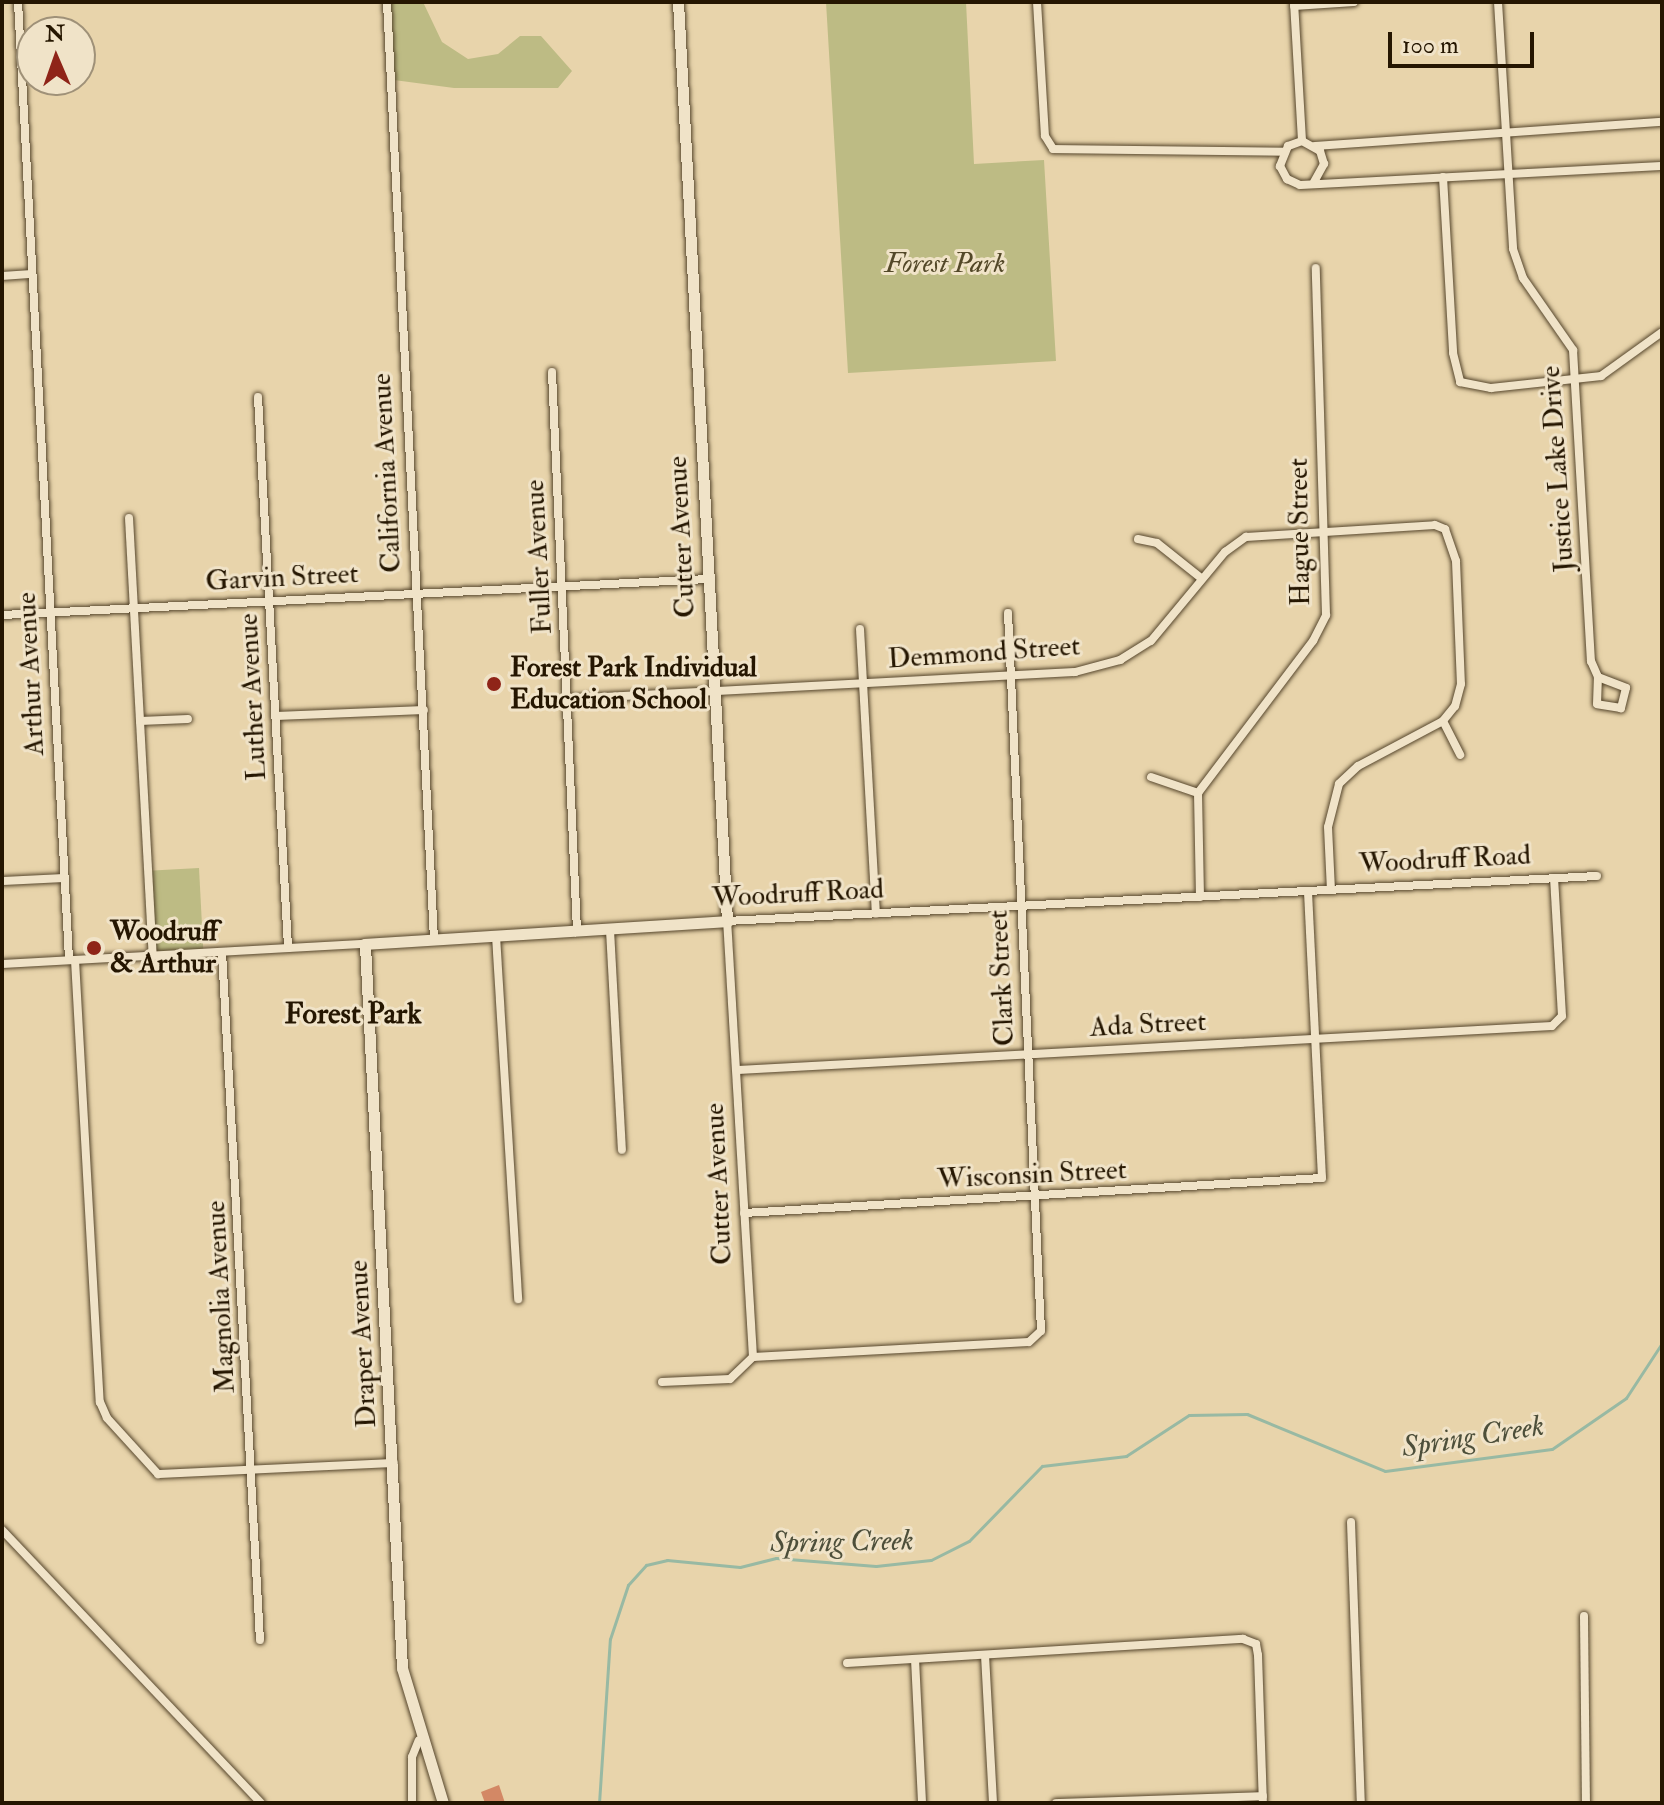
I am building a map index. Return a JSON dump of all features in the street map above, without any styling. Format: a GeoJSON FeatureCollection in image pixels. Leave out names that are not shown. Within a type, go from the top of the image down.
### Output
{"type":"FeatureCollection","features":[{"type":"Feature","properties":{"kind":"street","name":"Arthur Avenue"},"geometry":{"type":"LineString","coordinates":[[18,2],[65,878],[100,1402],[158,1474],[251,1472]]}},
{"type":"Feature","properties":{"kind":"street","name":"California Avenue"},"geometry":{"type":"LineString","coordinates":[[387,2],[434,941]]}},
{"type":"Feature","properties":{"kind":"street","name":"Cutter Avenue"},"geometry":{"type":"LineString","coordinates":[[678,2],[753,1357]]}},
{"type":"Feature","properties":{"kind":"street"},"geometry":{"type":"LineString","coordinates":[[1037,2],[1049,146],[1058,151],[1134,147],[1186,153],[1283,152],[1302,141]]}},
{"type":"Feature","properties":{"kind":"street"},"geometry":{"type":"LineString","coordinates":[[1302,141],[1294,4],[1354,2]]}},
{"type":"Feature","properties":{"kind":"street","name":"Justice Lake Drive"},"geometry":{"type":"LineString","coordinates":[[1498,2],[1513,249],[1523,278],[1561,324],[1578,381],[1591,661],[1598,677],[1597,704],[1621,708],[1626,688],[1598,677]]}},
{"type":"Feature","properties":{"kind":"street"},"geometry":{"type":"LineString","coordinates":[[1302,141],[1315,146],[1662,122]]}},
{"type":"Feature","properties":{"kind":"street"},"geometry":{"type":"LineString","coordinates":[[1314,182],[1324,164],[1315,146]]}},
{"type":"Feature","properties":{"kind":"street"},"geometry":{"type":"LineString","coordinates":[[1283,152],[1287,179],[1314,182],[1662,166]]}},
{"type":"Feature","properties":{"kind":"street"},"geometry":{"type":"LineString","coordinates":[[1443,177],[1453,353],[1460,382],[1491,388],[1578,381],[1601,376],[1662,332]]}},
{"type":"Feature","properties":{"kind":"street","name":"Hague Street"},"geometry":{"type":"LineString","coordinates":[[1198,793],[1313,641],[1326,615],[1316,268]]}},
{"type":"Feature","properties":{"kind":"street"},"geometry":{"type":"LineString","coordinates":[[2,276],[32,274]]}},
{"type":"Feature","properties":{"kind":"street","name":"Fuller Avenue"},"geometry":{"type":"LineString","coordinates":[[552,372],[577,932]]}},
{"type":"Feature","properties":{"kind":"street","name":"Luther Avenue"},"geometry":{"type":"LineString","coordinates":[[258,397],[288,948]]}},
{"type":"Feature","properties":{"kind":"street"},"geometry":{"type":"LineString","coordinates":[[129,518],[153,956]]}},
{"type":"Feature","properties":{"kind":"street","name":"Demmond Street"},"geometry":{"type":"LineString","coordinates":[[567,699],[1075,672],[1120,660],[1151,641],[1201,578],[1246,537],[1325,528],[1417,524],[1445,529],[1456,561],[1461,684],[1443,721]]}},
{"type":"Feature","properties":{"kind":"street"},"geometry":{"type":"LineString","coordinates":[[1138,539],[1157,543],[1201,578]]}},
{"type":"Feature","properties":{"kind":"street","name":"Garvin Street"},"geometry":{"type":"LineString","coordinates":[[2,615],[708,579]]}},
{"type":"Feature","properties":{"kind":"street","name":"Clark Street"},"geometry":{"type":"LineString","coordinates":[[753,1357],[1036,1338],[1041,1331],[1019,906],[1008,613]]}},
{"type":"Feature","properties":{"kind":"street"},"geometry":{"type":"LineString","coordinates":[[860,629],[876,914]]}},
{"type":"Feature","properties":{"kind":"street"},"geometry":{"type":"LineString","coordinates":[[276,716],[424,710]]}},
{"type":"Feature","properties":{"kind":"street"},"geometry":{"type":"LineString","coordinates":[[140,721],[188,719]]}},
{"type":"Feature","properties":{"kind":"street"},"geometry":{"type":"LineString","coordinates":[[1331,890],[1328,827],[1339,784],[1358,766],[1443,721],[1460,755]]}},
{"type":"Feature","properties":{"kind":"street"},"geometry":{"type":"LineString","coordinates":[[1151,777],[1198,793],[1200,897]]}},
{"type":"Feature","properties":{"kind":"street","name":"Woodruff Road"},"geometry":{"type":"LineString","coordinates":[[2,964],[434,941],[727,921],[1597,876]]}},
{"type":"Feature","properties":{"kind":"street"},"geometry":{"type":"LineString","coordinates":[[2,881],[65,878]]}},
{"type":"Feature","properties":{"kind":"street","name":"Ada Street"},"geometry":{"type":"LineString","coordinates":[[738,1070],[1560,1023],[1554,878]]}},
{"type":"Feature","properties":{"kind":"street"},"geometry":{"type":"LineString","coordinates":[[1308,891],[1317,1038]]}},
{"type":"Feature","properties":{"kind":"street"},"geometry":{"type":"LineString","coordinates":[[610,930],[622,1150]]}},
{"type":"Feature","properties":{"kind":"street"},"geometry":{"type":"LineString","coordinates":[[496,936],[518,1299]]}},
{"type":"Feature","properties":{"kind":"street","name":"Draper Avenue"},"geometry":{"type":"LineString","coordinates":[[365,944],[394,1463],[402,1668],[419,1740],[443,1803]]}},
{"type":"Feature","properties":{"kind":"street","name":"Magnolia Avenue"},"geometry":{"type":"LineString","coordinates":[[222,952],[260,1640]]}},
{"type":"Feature","properties":{"kind":"street","name":"Wisconsin Street"},"geometry":{"type":"LineString","coordinates":[[744,1213],[1322,1178],[1317,1038]]}},
{"type":"Feature","properties":{"kind":"street"},"geometry":{"type":"LineString","coordinates":[[662,1382],[730,1379],[753,1357]]}},
{"type":"Feature","properties":{"kind":"street"},"geometry":{"type":"LineString","coordinates":[[251,1472],[394,1463]]}},
{"type":"Feature","properties":{"kind":"street"},"geometry":{"type":"LineString","coordinates":[[1351,1522],[1361,1803]]}},
{"type":"Feature","properties":{"kind":"street"},"geometry":{"type":"LineString","coordinates":[[2,1530],[261,1803]]}},
{"type":"Feature","properties":{"kind":"street"},"geometry":{"type":"LineString","coordinates":[[1584,1616],[1586,1803]]}},
{"type":"Feature","properties":{"kind":"street"},"geometry":{"type":"LineString","coordinates":[[847,1663],[1243,1639],[1256,1644],[1263,1800],[1056,1803]]}},
{"type":"Feature","properties":{"kind":"street"},"geometry":{"type":"LineString","coordinates":[[985,1655],[993,1803]]}},
{"type":"Feature","properties":{"kind":"street"},"geometry":{"type":"LineString","coordinates":[[915,1659],[922,1803]]}},
{"type":"Feature","properties":{"kind":"street","name":"Draper Avenue"},"geometry":{"type":"LineString","coordinates":[[412,1803],[412,1757],[419,1740]]}},
{"type":"Feature","properties":{"kind":"green space"},"geometry":{"type":"Polygon","coordinates":[[[390,2],[423,2],[442,42],[468,59],[498,54],[520,36],[541,36],[572,71],[558,88],[454,88],[394,80],[390,2]]]}},
{"type":"Feature","properties":{"kind":"green space","name":"Forest Park"},"geometry":{"type":"Polygon","coordinates":[[[826,2],[966,2],[974,164],[1044,160],[1056,361],[848,373],[826,2]]]}},
{"type":"Feature","properties":{"kind":"green space"},"geometry":{"type":"Polygon","coordinates":[[[199,868],[203,950],[148,953],[144,871],[199,868]]]}},
{"type":"Feature","properties":{"kind":"building"},"geometry":{"type":"Polygon","coordinates":[[[499,1785],[505,1803],[485,1803],[481,1792],[499,1785]]]}},
{"type":"Feature","properties":{"kind":"waterway","name":"Spring Creek"},"geometry":{"type":"LineString","coordinates":[[599,1803],[610,1639],[628,1585],[646,1565],[667,1560],[740,1567],[776,1558],[876,1566],[931,1560],[969,1541],[1042,1466],[1126,1456],[1189,1415],[1247,1414],[1385,1471],[1552,1449],[1626,1398],[1662,1343]]}},
{"type":"Feature","properties":{"kind":"place","name":"Forest Park Individual Education School"},"geometry":{"type":"Point","coordinates":[494,684]}},
{"type":"Feature","properties":{"kind":"place","name":"Woodruff & Arthur"},"geometry":{"type":"Point","coordinates":[94,948]}},
{"type":"Feature","properties":{"kind":"district","name":"Forest Park"},"geometry":{"type":"Point","coordinates":[353,1014]}}]}
